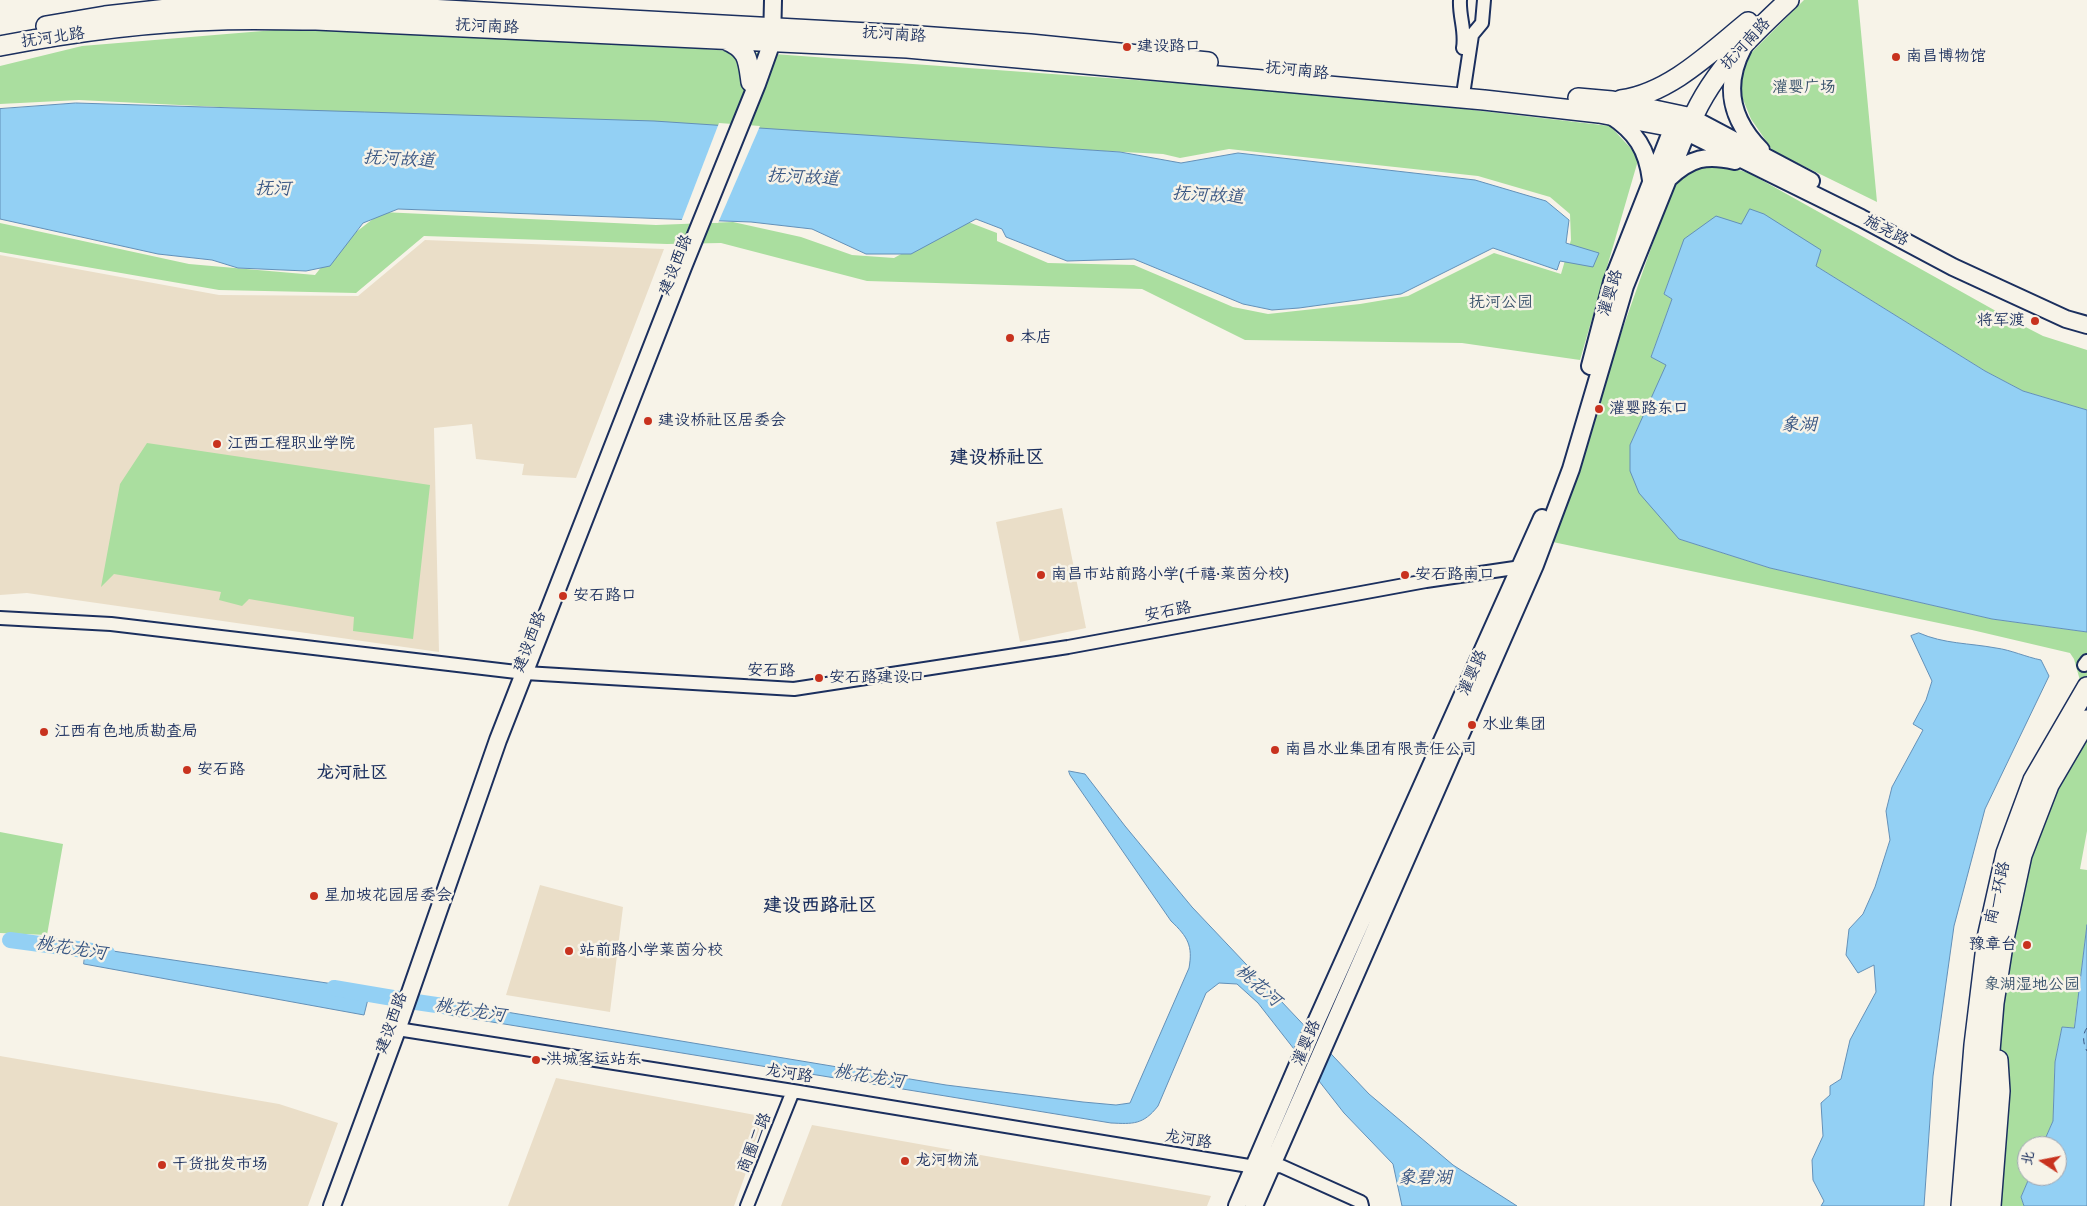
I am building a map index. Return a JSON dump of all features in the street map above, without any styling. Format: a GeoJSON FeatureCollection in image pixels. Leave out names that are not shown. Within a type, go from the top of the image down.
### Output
{"type":"FeatureCollection","features":[{"type":"Feature","properties":{"kind":"highway","name":"抚河南路"},"geometry":{"type":"LineString","coordinates":[[1748,29],[1771,0]]}},
{"type":"Feature","properties":{"kind":"highway","name":"抚河南路"},"geometry":{"type":"LineString","coordinates":[[106,23],[316,20],[726,40],[769,35],[1030,44],[1461,87],[1610,108],[1683,123],[1712,61],[1748,29],[1789,0]]}},
{"type":"Feature","properties":{"kind":"highway","name":"抚河南路"},"geometry":{"type":"LineString","coordinates":[[106,23],[221,1],[318,3],[769,35],[1484,100],[1610,108]]}},
{"type":"Feature","properties":{"kind":"highway","name":"抚河北路"},"geometry":{"type":"LineString","coordinates":[[0,34],[106,23]]}},
{"type":"Feature","properties":{"kind":"highway","name":"抚河北路"},"geometry":{"type":"LineString","coordinates":[[0,46],[106,23]]}},
{"type":"Feature","properties":{"kind":"highway"},"geometry":{"type":"LineString","coordinates":[[1610,108],[1650,92],[1748,29]]}},
{"type":"Feature","properties":{"kind":"highway"},"geometry":{"type":"LineString","coordinates":[[726,40],[740,46],[746,57],[754,83]]}},
{"type":"Feature","properties":{"kind":"highway","name":"南一环路"},"geometry":{"type":"LineString","coordinates":[[1961,1206],[1974,1045],[1986,948],[2006,853],[2033,780],[2087,687]]}},
{"type":"Feature","properties":{"kind":"highway","name":"南一环路"},"geometry":{"type":"LineString","coordinates":[[1977,1206],[1994,1004],[2004,939],[2022,855],[2049,785],[2087,720]]}},
{"type":"Feature","properties":{"kind":"highway"},"geometry":{"type":"LineString","coordinates":[[1991,1206],[2000,1091],[1994,1004]]}},
{"type":"Feature","properties":{"kind":"main road","name":"建设西路"},"geometry":{"type":"LineString","coordinates":[[332,1206],[522,672],[680,265],[754,83],[769,35],[773,0]]}},
{"type":"Feature","properties":{"kind":"main road"},"geometry":{"type":"LineString","coordinates":[[1748,29],[1738,58],[1730,91],[1734,109],[1742,128],[1767,164]]}},
{"type":"Feature","properties":{"kind":"main road"},"geometry":{"type":"LineString","coordinates":[[1610,108],[1626,125],[1645,153],[1651,180]]}},
{"type":"Feature","properties":{"kind":"main road","name":"施尧路"},"geometry":{"type":"LineString","coordinates":[[1683,123],[1954,258],[2068,310],[2087,316]]}},
{"type":"Feature","properties":{"kind":"main road","name":"灌婴路"},"geometry":{"type":"LineString","coordinates":[[1254,1206],[1262,1168],[1317,1020],[1528,566],[1563,466],[1612,282],[1651,180],[1683,123]]}},
{"type":"Feature","properties":{"kind":"main road","name":"灌婴路"},"geometry":{"type":"LineString","coordinates":[[1237,1206],[1262,1168],[1316,1064],[1571,469],[1625,286],[1668,180],[1683,123]]}},
{"type":"Feature","properties":{"kind":"main road"},"geometry":{"type":"LineString","coordinates":[[1668,180],[1681,167],[1700,158],[1722,158],[1767,164]]}},
{"type":"Feature","properties":{"kind":"main road","name":"施尧路"},"geometry":{"type":"LineString","coordinates":[[1767,164],[1953,266],[2066,319],[2087,326]]}},
{"type":"Feature","properties":{"kind":"main road","name":"建设西路"},"geometry":{"type":"LineString","coordinates":[[324,1206],[394,1029]]}},
{"type":"Feature","properties":{"kind":"street"},"geometry":{"type":"LineString","coordinates":[[1460,0],[1460,21],[1465,35],[1461,87]]}},
{"type":"Feature","properties":{"kind":"street"},"geometry":{"type":"LineString","coordinates":[[1461,87],[1472,35],[1482,23],[1484,0]]}},
{"type":"Feature","properties":{"kind":"street","name":"安石路"},"geometry":{"type":"LineString","coordinates":[[0,618],[111,624],[522,672],[794,689],[1068,647],[1426,580],[1528,566]]}},
{"type":"Feature","properties":{"kind":"street","name":"龙河路"},"geometry":{"type":"LineString","coordinates":[[394,1029],[793,1091],[1262,1168],[1281,1166],[1361,1202],[1362,1206]]}},
{"type":"Feature","properties":{"kind":"street","name":"商圈二路"},"geometry":{"type":"LineString","coordinates":[[747,1206],[793,1091]]}},
{"type":"Feature","properties":{"kind":"shaded area","name":"江西工程职业学院"},"geometry":{"type":"Polygon","coordinates":[[[425,240],[664,249],[576,478],[522,475],[524,464],[476,459],[472,424],[434,428],[439,652],[27,593],[0,595],[0,255],[219,295],[358,296],[425,240]]]}},
{"type":"Feature","properties":{"kind":"shaded area","name":"南昌市站前路小学(千禧·莱茵分校)"},"geometry":{"type":"Polygon","coordinates":[[[1062,508],[1086,628],[1020,642],[996,522],[1062,508]]]}},
{"type":"Feature","properties":{"kind":"shaded area","name":"站前路小学莱茵分校"},"geometry":{"type":"Polygon","coordinates":[[[540,885],[623,907],[610,1012],[506,995],[540,885]]]}},
{"type":"Feature","properties":{"kind":"shaded area","name":"干货批发市场"},"geometry":{"type":"Polygon","coordinates":[[[0,1056],[279,1104],[338,1123],[308,1206],[0,1206],[0,1056]]]}},
{"type":"Feature","properties":{"kind":"shaded area"},"geometry":{"type":"Polygon","coordinates":[[[556,1078],[766,1117],[734,1206],[508,1206],[556,1078]]]}},
{"type":"Feature","properties":{"kind":"shaded area","name":"龙河物流"},"geometry":{"type":"Polygon","coordinates":[[[812,1125],[1211,1196],[1207,1206],[781,1206],[812,1125]]]}},
{"type":"Feature","properties":{"kind":"green space","name":"灌婴广场"},"geometry":{"type":"Polygon","coordinates":[[[1804,0],[1858,0],[1877,202],[1773,151],[1751,119],[1742,97],[1742,80],[1746,58],[1804,0]]]}},
{"type":"Feature","properties":{"kind":"green space","name":"抚河公园"},"geometry":{"type":"Polygon","coordinates":[[[287,29],[620,43],[1345,95],[1610,126],[1639,157],[1580,360],[1462,343],[1245,340],[1142,289],[867,281],[721,243],[667,244],[424,236],[356,293],[219,290],[0,252],[0,223],[189,264],[315,275],[338,246],[382,212],[656,225],[733,222],[801,237],[852,255],[894,258],[963,220],[997,233],[997,241],[1048,263],[1134,265],[1233,307],[1268,314],[1360,304],[1408,296],[1494,253],[1561,274],[1571,240],[1570,214],[1550,197],[1478,176],[1229,149],[1180,158],[1163,154],[79,100],[0,104],[0,66],[82,46],[287,29]]]}},
{"type":"Feature","properties":{"kind":"green space","name":"象湖湿地公园"},"geometry":{"type":"Polygon","coordinates":[[[1705,165],[1726,166],[1749,173],[2012,320],[2043,336],[2087,350],[2087,410],[2023,391],[1985,371],[1816,266],[1820,250],[1741,224],[1671,275],[1664,294],[1672,299],[1651,357],[1667,365],[1630,445],[1679,539],[1770,568],[1992,619],[2087,632],[2087,831],[2080,869],[2087,870],[2087,925],[2074,1028],[2062,1027],[2055,1062],[2053,1121],[2046,1136],[2017,1136],[2017,1186],[2026,1186],[2021,1197],[2024,1206],[1965,1206],[1992,933],[2086,702],[2074,659],[2070,653],[1972,630],[1548,541],[1674,183],[1688,171],[1705,165]]]}},
{"type":"Feature","properties":{"kind":"green space"},"geometry":{"type":"Polygon","coordinates":[[[147,443],[430,485],[413,639],[353,631],[354,617],[249,599],[242,606],[219,600],[221,592],[114,574],[101,587],[120,484],[147,443]]]}},
{"type":"Feature","properties":{"kind":"green space"},"geometry":{"type":"Polygon","coordinates":[[[0,832],[63,844],[47,935],[0,933],[0,832]]]}},
{"type":"Feature","properties":{"kind":"water","name":"抚河"},"geometry":{"type":"Polygon","coordinates":[[[76,103],[654,121],[1120,152],[1181,163],[1238,153],[1475,180],[1546,201],[1569,220],[1566,243],[1599,253],[1593,267],[1560,261],[1557,270],[1493,248],[1401,294],[1272,310],[1243,304],[1134,259],[1067,261],[1006,237],[1002,229],[976,219],[911,254],[866,254],[812,229],[751,222],[398,209],[363,223],[330,266],[306,271],[238,268],[212,260],[158,254],[0,219],[0,109],[76,103]]]}},
{"type":"Feature","properties":{"kind":"water","name":"象湖"},"geometry":{"type":"Polygon","coordinates":[[[1750,209],[1764,214],[1821,250],[1816,266],[1985,371],[2023,391],[2087,410],[2087,632],[1992,619],[1770,568],[1679,539],[1639,493],[1630,471],[1630,445],[1666,365],[1651,357],[1672,299],[1664,294],[1684,239],[1716,216],[1741,224],[1750,209]]]}},
{"type":"Feature","properties":{"kind":"water"},"geometry":{"type":"Polygon","coordinates":[[[1919,633],[1947,641],[2002,649],[2041,660],[2049,676],[1985,809],[1954,926],[1933,1076],[1924,1206],[1821,1206],[1824,1201],[1813,1180],[1812,1160],[1823,1136],[1821,1103],[1830,1095],[1830,1086],[1841,1079],[1850,1040],[1876,992],[1874,965],[1858,973],[1846,955],[1849,929],[1863,914],[1875,887],[1890,840],[1886,811],[1892,787],[1923,730],[1913,724],[1926,700],[1932,681],[1911,636],[1919,633]]]}},
{"type":"Feature","properties":{"kind":"water"},"geometry":{"type":"Polygon","coordinates":[[[1069,771],[1085,774],[1192,907],[1369,1094],[1453,1165],[1517,1206],[1402,1206],[1393,1164],[1344,1113],[1258,1003],[1237,984],[1219,983],[1206,993],[1158,1106],[1147,1117],[1132,1123],[1111,1123],[449,1015],[416,997],[946,1085],[1083,1102],[1116,1105],[1130,1103],[1189,968],[1190,948],[1182,932],[1171,921],[1069,771]]]}},
{"type":"Feature","properties":{"kind":"water"},"geometry":{"type":"Polygon","coordinates":[[[2087,925],[2087,1206],[2024,1206],[2021,1197],[2026,1186],[2067,1186],[2067,1136],[2046,1136],[2053,1121],[2055,1062],[2062,1027],[2074,1028],[2087,925]]]}},
{"type":"Feature","properties":{"kind":"water"},"geometry":{"type":"Polygon","coordinates":[[[86,947],[347,986],[368,999],[364,1015],[84,964],[86,947]]]}},
{"type":"Feature","properties":{"kind":"pier"},"geometry":{"type":"Polygon","coordinates":[[[719,123],[760,126],[718,223],[681,222],[719,123]]]}},
{"type":"Feature","properties":{"kind":"waterway","name":"桃花龙河"},"geometry":{"type":"LineString","coordinates":[[10,940],[107,953]]}},
{"type":"Feature","properties":{"kind":"waterway","name":"桃花龙河"},"geometry":{"type":"LineString","coordinates":[[334,988],[399,999]]}},
{"type":"Feature","properties":{"kind":"waterway","name":"桃花龙河"},"geometry":{"type":"LineString","coordinates":[[416,1002],[450,1007]]}},
{"type":"Feature","properties":{"kind":"ferry route"},"geometry":{"type":"LineString","coordinates":[[2087,1028],[2084,1033],[2087,1051]]}},
{"type":"Feature","properties":{"kind":"place","name":"建设路口"},"geometry":{"type":"Point","coordinates":[1127,47]}},
{"type":"Feature","properties":{"kind":"place","name":"南昌博物馆"},"geometry":{"type":"Point","coordinates":[1896,57]}},
{"type":"Feature","properties":{"kind":"place","name":"将军渡"},"geometry":{"type":"Point","coordinates":[2035,321]}},
{"type":"Feature","properties":{"kind":"place","name":"本店"},"geometry":{"type":"Point","coordinates":[1010,338]}},
{"type":"Feature","properties":{"kind":"place","name":"灌婴路东口"},"geometry":{"type":"Point","coordinates":[1599,409]}},
{"type":"Feature","properties":{"kind":"place","name":"建设桥社区居委会"},"geometry":{"type":"Point","coordinates":[648,421]}},
{"type":"Feature","properties":{"kind":"place","name":"江西工程职业学院"},"geometry":{"type":"Point","coordinates":[217,444]}},
{"type":"Feature","properties":{"kind":"place","name":"南昌市站前路小学(千禧·莱茵分校)"},"geometry":{"type":"Point","coordinates":[1041,575]}},
{"type":"Feature","properties":{"kind":"place","name":"安石路南口"},"geometry":{"type":"Point","coordinates":[1405,575]}},
{"type":"Feature","properties":{"kind":"place","name":"安石路口"},"geometry":{"type":"Point","coordinates":[563,596]}},
{"type":"Feature","properties":{"kind":"place","name":"安石路建设口"},"geometry":{"type":"Point","coordinates":[819,678]}},
{"type":"Feature","properties":{"kind":"place","name":"水业集团"},"geometry":{"type":"Point","coordinates":[1472,725]}},
{"type":"Feature","properties":{"kind":"place","name":"江西有色地质勘查局"},"geometry":{"type":"Point","coordinates":[44,732]}},
{"type":"Feature","properties":{"kind":"place","name":"南昌水业集团有限责任公司"},"geometry":{"type":"Point","coordinates":[1275,750]}},
{"type":"Feature","properties":{"kind":"place","name":"安石路"},"geometry":{"type":"Point","coordinates":[187,770]}},
{"type":"Feature","properties":{"kind":"place","name":"星加坡花园居委会"},"geometry":{"type":"Point","coordinates":[314,896]}},
{"type":"Feature","properties":{"kind":"place","name":"豫章台"},"geometry":{"type":"Point","coordinates":[2027,945]}},
{"type":"Feature","properties":{"kind":"place","name":"站前路小学莱茵分校"},"geometry":{"type":"Point","coordinates":[569,951]}},
{"type":"Feature","properties":{"kind":"place","name":"洪城客运站东"},"geometry":{"type":"Point","coordinates":[536,1060]}},
{"type":"Feature","properties":{"kind":"place","name":"龙河物流"},"geometry":{"type":"Point","coordinates":[905,1161]}},
{"type":"Feature","properties":{"kind":"place","name":"干货批发市场"},"geometry":{"type":"Point","coordinates":[162,1165]}},
{"type":"Feature","properties":{"kind":"district","name":"建设桥社区"},"geometry":{"type":"Point","coordinates":[997,458]}},
{"type":"Feature","properties":{"kind":"district","name":"龙河社区"},"geometry":{"type":"Point","coordinates":[352,773]}},
{"type":"Feature","properties":{"kind":"district","name":"建设西路社区"},"geometry":{"type":"Point","coordinates":[820,906]}},
{"type":"Feature","properties":{"kind":"water label","name":"抚河故道"},"geometry":{"type":"Point","coordinates":[399,160]}},
{"type":"Feature","properties":{"kind":"water label","name":"抚河故道"},"geometry":{"type":"Point","coordinates":[803,178]}},
{"type":"Feature","properties":{"kind":"water label","name":"抚河故道"},"geometry":{"type":"Point","coordinates":[1208,196]}},
{"type":"Feature","properties":{"kind":"water label","name":"桃花河"},"geometry":{"type":"Point","coordinates":[1258,986]}},
{"type":"Feature","properties":{"kind":"water label","name":"象碧湖"},"geometry":{"type":"Point","coordinates":[1425,1178]}}]}
